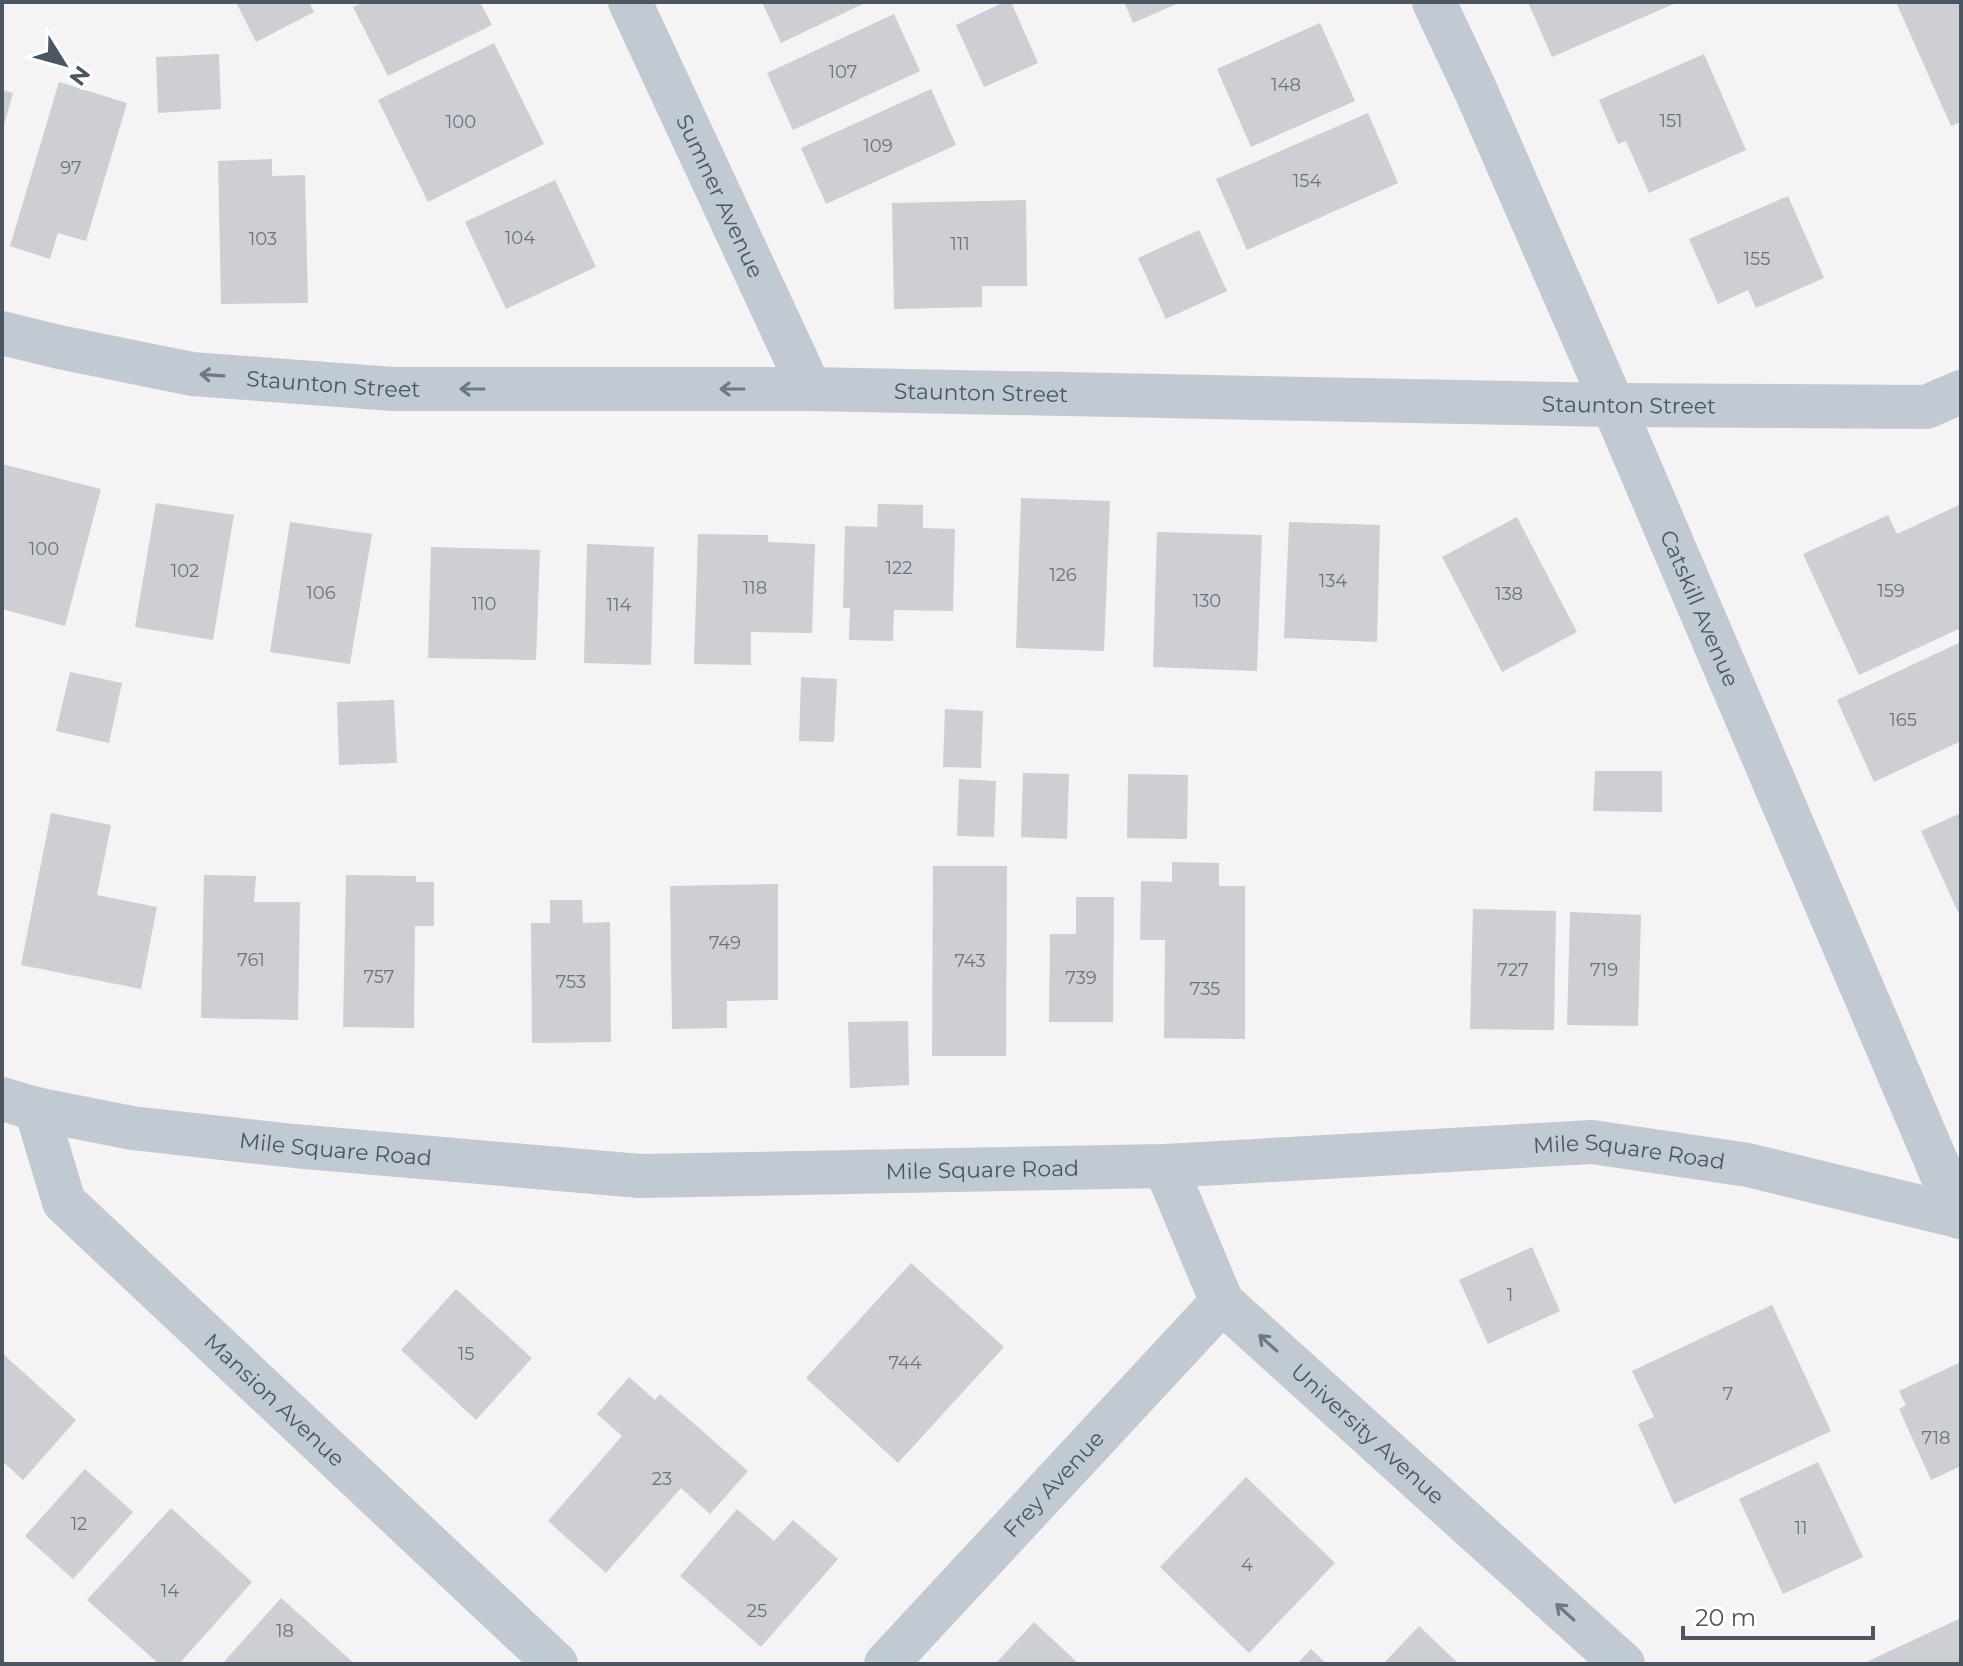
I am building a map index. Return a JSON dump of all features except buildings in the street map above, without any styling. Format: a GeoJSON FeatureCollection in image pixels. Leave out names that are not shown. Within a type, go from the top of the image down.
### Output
{"type":"FeatureCollection","features":[{"type":"Feature","properties":{"kind":"street","name":"Sumner Avenue"},"geometry":{"type":"LineString","coordinates":[[630,2],[810,389]]}},
{"type":"Feature","properties":{"kind":"street","name":"Catskill Avenue"},"geometry":{"type":"LineString","coordinates":[[1434,2],[1613,405],[1961,1217]]}},
{"type":"Feature","properties":{"kind":"street","name":"Staunton Street"},"geometry":{"type":"LineString","coordinates":[[2,333],[192,374],[377,388],[810,389],[1613,405],[1926,407],[1961,392]]}},
{"type":"Feature","properties":{"kind":"street","name":"Mile Square Road"},"geometry":{"type":"LineString","coordinates":[[19,1104],[132,1128],[294,1146],[640,1176],[1165,1166],[1592,1142],[1748,1165],[1961,1217]]}},
{"type":"Feature","properties":{"kind":"street","name":"Mansion Avenue"},"geometry":{"type":"LineString","coordinates":[[19,1104],[64,1202],[556,1664]]}},
{"type":"Feature","properties":{"kind":"street","name":"University Avenue"},"geometry":{"type":"LineString","coordinates":[[1165,1166],[1222,1302],[1623,1664]]}},
{"type":"Feature","properties":{"kind":"street","name":"Frey Avenue"},"geometry":{"type":"LineString","coordinates":[[886,1664],[1222,1302]]}}]}
